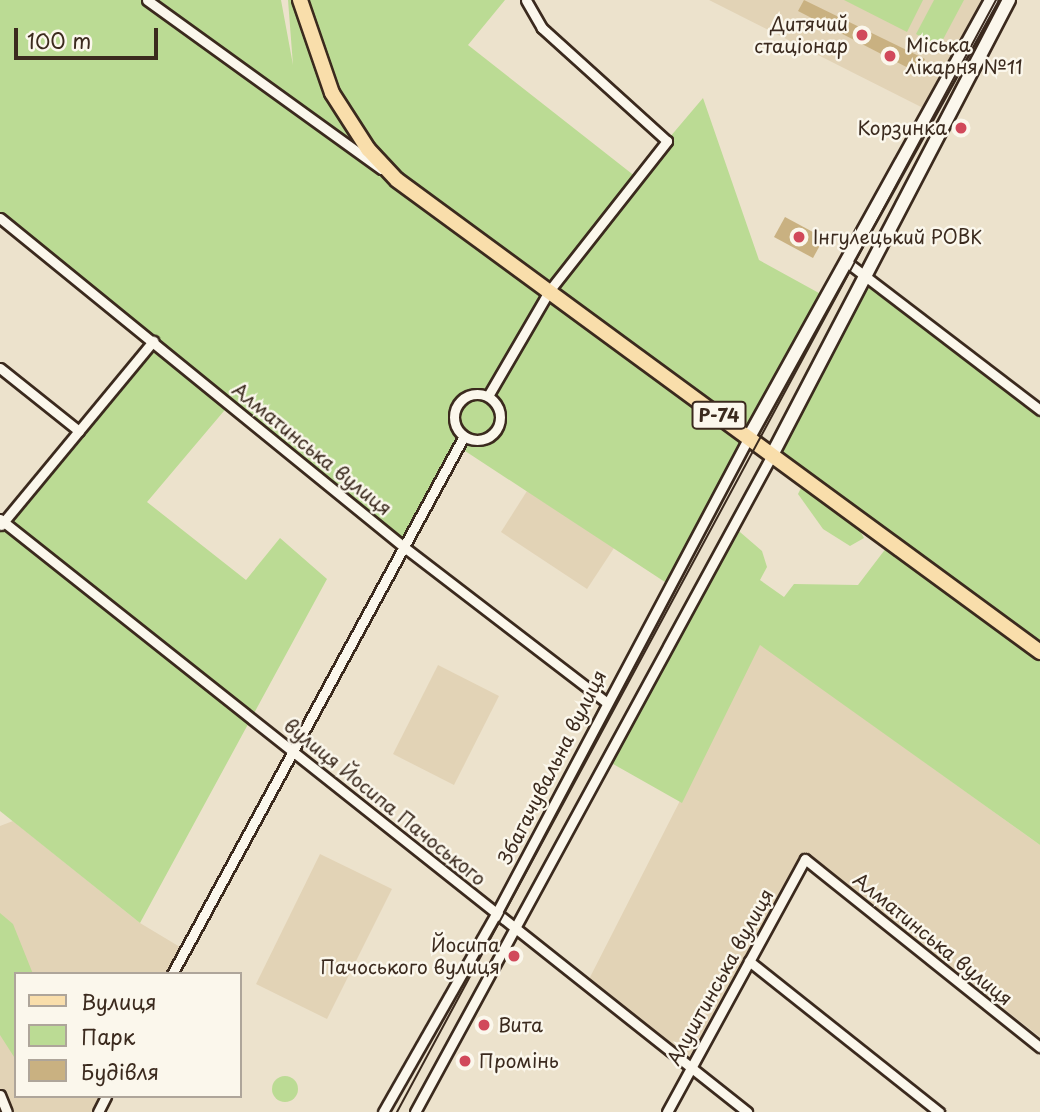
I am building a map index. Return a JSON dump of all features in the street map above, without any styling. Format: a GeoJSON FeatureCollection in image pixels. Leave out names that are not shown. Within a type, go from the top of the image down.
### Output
{"type":"FeatureCollection","features":[{"type":"Feature","properties":{"kind":"main road","name":"Р-74"},"geometry":{"type":"LineString","coordinates":[[300,0],[332,93],[368,149],[397,180],[1040,652]]}},
{"type":"Feature","properties":{"kind":"main road"},"geometry":{"type":"LineString","coordinates":[[749,437],[848,263],[991,0]]}},
{"type":"Feature","properties":{"kind":"main road"},"geometry":{"type":"LineString","coordinates":[[772,455],[863,275],[1009,0]]}},
{"type":"Feature","properties":{"kind":"street"},"geometry":{"type":"LineString","coordinates":[[147,0],[397,180]]}},
{"type":"Feature","properties":{"kind":"street"},"geometry":{"type":"LineString","coordinates":[[488,396],[550,291],[667,141],[542,28],[526,0]]}},
{"type":"Feature","properties":{"kind":"street","name":"Алматинська вулиця"},"geometry":{"type":"LineString","coordinates":[[0,218],[404,547],[606,701]]}},
{"type":"Feature","properties":{"kind":"street"},"geometry":{"type":"LineString","coordinates":[[848,263],[1040,410]]}},
{"type":"Feature","properties":{"kind":"street"},"geometry":{"type":"LineString","coordinates":[[2,523],[153,341]]}},
{"type":"Feature","properties":{"kind":"street"},"geometry":{"type":"LineString","coordinates":[[0,368],[79,431]]}},
{"type":"Feature","properties":{"kind":"street"},"geometry":{"type":"LineString","coordinates":[[472,394],[488,396],[498,408],[497,428],[482,439],[464,436],[454,418],[458,404],[472,394]]}},
{"type":"Feature","properties":{"kind":"street"},"geometry":{"type":"LineString","coordinates":[[173,972],[464,436]]}},
{"type":"Feature","properties":{"kind":"street","name":"Збагачувальна вулиця"},"geometry":{"type":"LineString","coordinates":[[383,1112],[496,914],[606,701],[749,437]]}},
{"type":"Feature","properties":{"kind":"street"},"geometry":{"type":"LineString","coordinates":[[415,1112],[772,455]]}},
{"type":"Feature","properties":{"kind":"street","name":"вулиця Йосипа Пачоського"},"geometry":{"type":"LineString","coordinates":[[2,523],[293,750],[514,929],[747,1112]]}},
{"type":"Feature","properties":{"kind":"street","name":"Алматинська вулиця"},"geometry":{"type":"LineString","coordinates":[[804,859],[1040,1046]]}},
{"type":"Feature","properties":{"kind":"street","name":"Алуштинська вулиця"},"geometry":{"type":"LineString","coordinates":[[667,1112],[804,859]]}},
{"type":"Feature","properties":{"kind":"street"},"geometry":{"type":"LineString","coordinates":[[749,961],[939,1112]]}},
{"type":"Feature","properties":{"kind":"street"},"geometry":{"type":"LineString","coordinates":[[0,1095],[7,1112]]}},
{"type":"Feature","properties":{"kind":"shaded area","name":"Міська лікарня №11"},"geometry":{"type":"Polygon","coordinates":[[[709,0],[991,0],[931,112],[709,0]]]}},
{"type":"Feature","properties":{"kind":"shaded area"},"geometry":{"type":"Polygon","coordinates":[[[527,491],[614,548],[587,589],[501,532],[527,491]]]}},
{"type":"Feature","properties":{"kind":"shaded area"},"geometry":{"type":"Polygon","coordinates":[[[760,644],[1040,845],[1040,1037],[810,857],[691,1067],[585,987],[760,644]]]}},
{"type":"Feature","properties":{"kind":"shaded area"},"geometry":{"type":"Polygon","coordinates":[[[438,665],[499,696],[454,785],[393,754],[438,665]]]}},
{"type":"Feature","properties":{"kind":"shaded area"},"geometry":{"type":"Polygon","coordinates":[[[13,821],[140,923],[185,950],[173,972],[14,972],[14,1098],[105,1098],[98,1112],[7,1112],[0,1095],[0,826],[13,821]]]}},
{"type":"Feature","properties":{"kind":"shaded area"},"geometry":{"type":"Polygon","coordinates":[[[320,854],[392,889],[327,1019],[256,984],[320,854]]]}},
{"type":"Feature","properties":{"kind":"green space"},"geometry":{"type":"Polygon","coordinates":[[[0,0],[281,0],[293,65],[288,0],[505,0],[468,45],[636,177],[703,98],[759,260],[828,298],[668,584],[459,447],[404,547],[229,405],[147,502],[246,580],[280,538],[327,579],[140,923],[0,811],[0,525],[153,341],[0,218],[0,0]]]}},
{"type":"Feature","properties":{"kind":"green space"},"geometry":{"type":"Polygon","coordinates":[[[844,0],[923,0],[907,32],[844,0]]]}},
{"type":"Feature","properties":{"kind":"green space"},"geometry":{"type":"Polygon","coordinates":[[[934,0],[964,0],[939,47],[916,34],[934,0]]]}},
{"type":"Feature","properties":{"kind":"green space"},"geometry":{"type":"Polygon","coordinates":[[[863,275],[1040,410],[1040,845],[760,645],[682,803],[606,760],[733,526],[762,551],[767,567],[760,580],[784,597],[794,584],[858,585],[890,543],[772,455],[863,275]]]}},
{"type":"Feature","properties":{"kind":"green space"},"geometry":{"type":"Polygon","coordinates":[[[801,488],[859,529],[864,538],[850,546],[823,529],[798,494],[801,488]]]}},
{"type":"Feature","properties":{"kind":"green space"},"geometry":{"type":"Polygon","coordinates":[[[0,913],[13,924],[32,972],[14,972],[14,1057],[0,1035],[0,913]]]}},
{"type":"Feature","properties":{"kind":"green space"},"geometry":{"type":"Polygon","coordinates":[[[285,1076],[294,1080],[298,1089],[294,1098],[285,1102],[276,1098],[272,1089],[276,1080],[285,1076]]]}},
{"type":"Feature","properties":{"kind":"building","name":"Дитячий стаціонар"},"geometry":{"type":"Polygon","coordinates":[[[804,0],[925,59],[918,73],[798,11],[804,0]]]}},
{"type":"Feature","properties":{"kind":"building","name":"Інгулецький РОВК"},"geometry":{"type":"Polygon","coordinates":[[[785,217],[824,238],[813,258],[774,237],[785,217]]]}},
{"type":"Feature","properties":{"kind":"tram line"},"geometry":{"type":"LineString","coordinates":[[397,1112],[996,0]]}},
{"type":"Feature","properties":{"kind":"place","name":"Дитячий стаціонар"},"geometry":{"type":"Point","coordinates":[862,35]}},
{"type":"Feature","properties":{"kind":"place","name":"Міська лікарня №11"},"geometry":{"type":"Point","coordinates":[890,56]}},
{"type":"Feature","properties":{"kind":"place","name":"Корзинка"},"geometry":{"type":"Point","coordinates":[961,128]}},
{"type":"Feature","properties":{"kind":"place","name":"Інгулецький РОВК"},"geometry":{"type":"Point","coordinates":[799,237]}},
{"type":"Feature","properties":{"kind":"place","name":"Йосипа Пачоського вулиця"},"geometry":{"type":"Point","coordinates":[514,956]}},
{"type":"Feature","properties":{"kind":"place","name":"Вита"},"geometry":{"type":"Point","coordinates":[484,1025]}},
{"type":"Feature","properties":{"kind":"place","name":"Промінь"},"geometry":{"type":"Point","coordinates":[465,1061]}}]}
